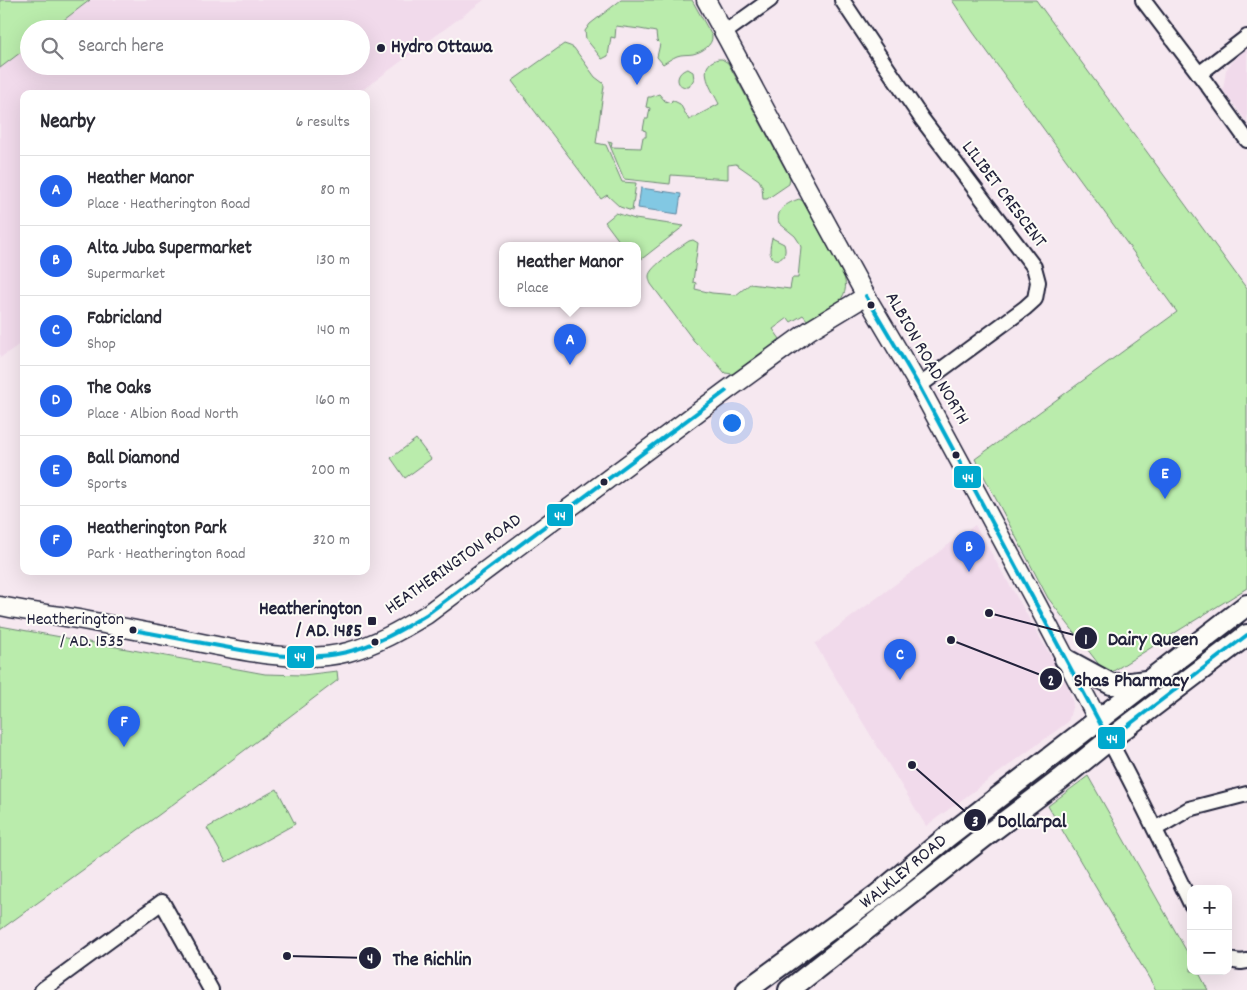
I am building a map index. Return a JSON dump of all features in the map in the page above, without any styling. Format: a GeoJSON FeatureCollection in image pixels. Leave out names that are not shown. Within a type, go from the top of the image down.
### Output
{"type":"FeatureCollection","features":[{"type":"Feature","properties":{"kind":"main road","name":"WALKLEY ROAD"},"geometry":{"type":"LineString","coordinates":[[747,990],[877,895],[948,836],[1247,605]]}},
{"type":"Feature","properties":{"kind":"main road","name":"WALKLEY ROAD"},"geometry":{"type":"LineString","coordinates":[[789,990],[1247,635]]}},
{"type":"Feature","properties":{"kind":"main road"},"geometry":{"type":"LineString","coordinates":[[1065,659],[1112,684],[1148,681]]}},
{"type":"Feature","properties":{"kind":"street","name":"ALBION ROAD NORTH"},"geometry":{"type":"LineString","coordinates":[[706,0],[866,296],[919,386],[1110,740],[1187,896]]}},
{"type":"Feature","properties":{"kind":"street"},"geometry":{"type":"LineString","coordinates":[[724,33],[770,0]]}},
{"type":"Feature","properties":{"kind":"street","name":"LILIBET CRESCENT"},"geometry":{"type":"LineString","coordinates":[[842,0],[922,119],[1034,267],[1038,282],[1035,299],[1025,308],[919,386]]}},
{"type":"Feature","properties":{"kind":"street"},"geometry":{"type":"LineString","coordinates":[[1143,0],[1247,140]]}},
{"type":"Feature","properties":{"kind":"street"},"geometry":{"type":"LineString","coordinates":[[1198,74],[1247,37]]}},
{"type":"Feature","properties":{"kind":"street","name":"HEATHERINGTON ROAD"},"geometry":{"type":"LineString","coordinates":[[0,606],[267,655],[324,656],[347,652],[379,641],[396,634],[426,615],[802,335],[866,296]]}},
{"type":"Feature","properties":{"kind":"street"},"geometry":{"type":"LineString","coordinates":[[1155,829],[1190,809],[1247,794]]}},
{"type":"Feature","properties":{"kind":"street"},"geometry":{"type":"LineString","coordinates":[[42,990],[162,902],[211,990]]}},
{"type":"Feature","properties":{"kind":"street"},"geometry":{"type":"LineString","coordinates":[[1232,961],[1247,961]]}},
{"type":"Feature","properties":{"kind":"street"},"geometry":{"type":"LineString","coordinates":[[771,973],[784,990]]}},
{"type":"Feature","properties":{"kind":"shaded area","name":"Hydro Ottawa"},"geometry":{"type":"Polygon","coordinates":[[[75,0],[484,0],[362,90],[20,90],[20,344],[0,358],[0,57],[20,42],[20,75],[370,75],[370,20],[49,20],[75,0]]]}},
{"type":"Feature","properties":{"kind":"shaded area"},"geometry":{"type":"Polygon","coordinates":[[[1247,49],[1247,122],[1223,90],[1226,70],[1236,57],[1247,49]]]}},
{"type":"Feature","properties":{"kind":"shaded area"},"geometry":{"type":"Polygon","coordinates":[[[975,525],[1068,686],[1073,704],[1068,722],[926,826],[815,644],[975,525]]]}},
{"type":"Feature","properties":{"kind":"green space"},"geometry":{"type":"Polygon","coordinates":[[[0,0],[90,0],[64,20],[20,20],[20,53],[0,68],[0,0]]]}},
{"type":"Feature","properties":{"kind":"green space"},"geometry":{"type":"Polygon","coordinates":[[[621,0],[692,0],[712,36],[711,42],[700,52],[677,56],[663,64],[657,57],[660,44],[657,41],[656,32],[616,26],[615,38],[611,37],[608,56],[602,59],[586,39],[585,31],[590,24],[621,0]]]}},
{"type":"Feature","properties":{"kind":"green space"},"geometry":{"type":"Polygon","coordinates":[[[952,0],[1036,0],[1247,289],[1247,588],[1107,675],[1048,598],[975,459],[1177,312],[973,32],[952,0]]]}},
{"type":"Feature","properties":{"kind":"green space"},"geometry":{"type":"Polygon","coordinates":[[[564,44],[574,48],[595,77],[603,83],[596,143],[606,145],[622,182],[636,183],[632,211],[620,207],[607,195],[601,199],[512,81],[564,44]]]}},
{"type":"Feature","properties":{"kind":"green space"},"geometry":{"type":"Polygon","coordinates":[[[718,59],[728,63],[790,178],[789,184],[767,199],[763,199],[762,186],[759,180],[736,164],[728,165],[728,179],[671,175],[670,184],[624,179],[608,141],[612,142],[611,147],[641,148],[643,137],[646,137],[646,131],[643,130],[645,119],[648,119],[650,108],[646,107],[648,97],[659,94],[665,101],[671,103],[672,100],[680,104],[689,120],[719,104],[706,73],[707,67],[711,62],[718,59]]]}},
{"type":"Feature","properties":{"kind":"green space"},"geometry":{"type":"Polygon","coordinates":[[[688,69],[693,72],[694,79],[689,87],[684,87],[680,85],[678,79],[684,70],[688,69]]]}},
{"type":"Feature","properties":{"kind":"green space"},"geometry":{"type":"Polygon","coordinates":[[[799,199],[803,201],[843,274],[845,291],[837,304],[808,321],[803,315],[791,322],[788,318],[773,329],[780,339],[733,374],[725,373],[694,341],[651,284],[650,272],[666,257],[693,240],[698,243],[693,282],[696,283],[695,289],[736,295],[750,284],[790,289],[792,278],[798,278],[801,247],[795,236],[779,223],[778,218],[783,208],[799,199]]]}},
{"type":"Feature","properties":{"kind":"green space"},"geometry":{"type":"Polygon","coordinates":[[[616,213],[635,219],[684,226],[641,258],[641,242],[620,242],[605,222],[616,213]]]}},
{"type":"Feature","properties":{"kind":"green space"},"geometry":{"type":"Polygon","coordinates":[[[772,238],[784,244],[785,250],[782,258],[776,259],[771,255],[772,238]]]}},
{"type":"Feature","properties":{"kind":"green space"},"geometry":{"type":"Polygon","coordinates":[[[416,439],[431,459],[405,478],[391,458],[416,439]]]}},
{"type":"Feature","properties":{"kind":"green space"},"geometry":{"type":"Polygon","coordinates":[[[0,626],[265,674],[303,675],[337,671],[338,680],[160,814],[0,930],[0,626]]]}},
{"type":"Feature","properties":{"kind":"green space"},"geometry":{"type":"Polygon","coordinates":[[[1088,776],[1187,952],[1187,975],[1200,975],[1208,990],[1156,990],[1048,806],[1088,776]]]}},
{"type":"Feature","properties":{"kind":"green space"},"geometry":{"type":"Polygon","coordinates":[[[277,789],[295,824],[226,862],[207,828],[277,789]]]}},
{"type":"Feature","properties":{"kind":"water"},"geometry":{"type":"Polygon","coordinates":[[[641,188],[681,194],[678,214],[638,208],[641,188]]]}},
{"type":"Feature","properties":{"kind":"transit line","name":"44"},"geometry":{"type":"LineString","coordinates":[[866,296],[919,386],[1109,740],[1247,635]]}},
{"type":"Feature","properties":{"kind":"transit line","name":"44"},"geometry":{"type":"LineString","coordinates":[[133,630],[251,652],[299,657],[347,652],[378,641],[426,615],[726,391]]}},
{"type":"Feature","properties":{"kind":"place","name":"Hydro Ottawa"},"geometry":{"type":"Point","coordinates":[381,48]}},
{"type":"Feature","properties":{"kind":"place","name":"The Oaks"},"geometry":{"type":"Point","coordinates":[637,85]}},
{"type":"Feature","properties":{"kind":"place","name":"Heather Manor"},"geometry":{"type":"Point","coordinates":[570,365]}},
{"type":"Feature","properties":{"kind":"place","name":"Ball Diamond"},"geometry":{"type":"Point","coordinates":[1165,499]}},
{"type":"Feature","properties":{"kind":"place","name":"Alta Juba Supermarket"},"geometry":{"type":"Point","coordinates":[969,572]}},
{"type":"Feature","properties":{"kind":"place","name":"Dairy Queen"},"geometry":{"type":"Point","coordinates":[989,613]}},
{"type":"Feature","properties":{"kind":"place","name":"Heatherington / AD. 1485"},"geometry":{"type":"Point","coordinates":[372,621]}},
{"type":"Feature","properties":{"kind":"place","name":"Heatherington / AD. 1535"},"geometry":{"type":"Point","coordinates":[133,630]}},
{"type":"Feature","properties":{"kind":"place","name":"Shas Pharmacy"},"geometry":{"type":"Point","coordinates":[951,640]}},
{"type":"Feature","properties":{"kind":"place","name":"Fabricland"},"geometry":{"type":"Point","coordinates":[900,680]}},
{"type":"Feature","properties":{"kind":"place","name":"Heatherington Park"},"geometry":{"type":"Point","coordinates":[124,747]}},
{"type":"Feature","properties":{"kind":"place","name":"Dollarpal"},"geometry":{"type":"Point","coordinates":[912,765]}},
{"type":"Feature","properties":{"kind":"place","name":"The Richlin"},"geometry":{"type":"Point","coordinates":[287,956]}}]}
